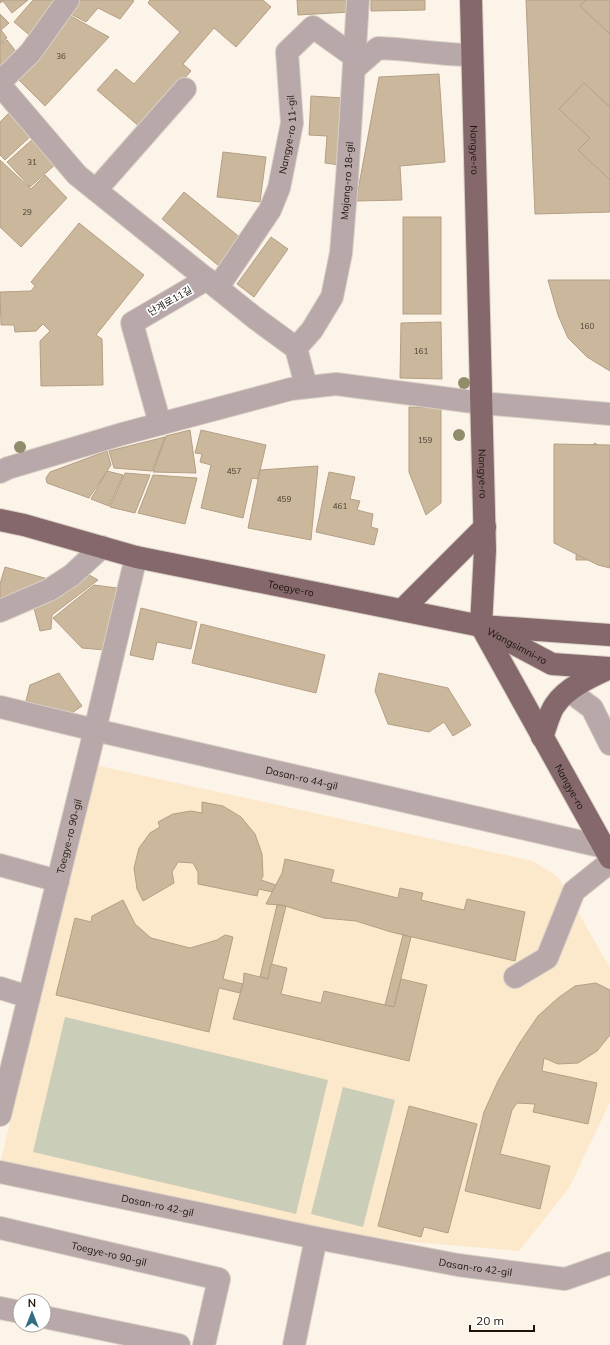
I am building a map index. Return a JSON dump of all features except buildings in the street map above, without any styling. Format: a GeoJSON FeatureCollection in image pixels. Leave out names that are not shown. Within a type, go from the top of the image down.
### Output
{"type":"FeatureCollection","features":[{"type":"Feature","properties":{"kind":"main road","name":"Nangye-ro"},"geometry":{"type":"LineString","coordinates":[[470,0],[485,527],[481,626],[608,856]]}},
{"type":"Feature","properties":{"kind":"main road","name":"Toegye-ro"},"geometry":{"type":"LineString","coordinates":[[0,520],[24,525],[136,557],[481,626]]}},
{"type":"Feature","properties":{"kind":"main road"},"geometry":{"type":"LineString","coordinates":[[402,610],[485,527]]}},
{"type":"Feature","properties":{"kind":"main road","name":"Wangsimni-ro"},"geometry":{"type":"LineString","coordinates":[[481,626],[610,635]]}},
{"type":"Feature","properties":{"kind":"main road","name":"Wangsimni-ro"},"geometry":{"type":"LineString","coordinates":[[481,626],[552,664],[610,668]]}},
{"type":"Feature","properties":{"kind":"main road"},"geometry":{"type":"LineString","coordinates":[[542,737],[554,705],[588,678],[610,668]]}},
{"type":"Feature","properties":{"kind":"street"},"geometry":{"type":"LineString","coordinates":[[68,0],[30,53],[1,87],[77,175],[296,348],[306,386]]}},
{"type":"Feature","properties":{"kind":"street","name":"Majang-ro 18-gil"},"geometry":{"type":"LineString","coordinates":[[296,348],[312,330],[332,297],[340,254],[347,179],[358,0]]}},
{"type":"Feature","properties":{"kind":"street","name":"Nangye-ro 11-gil"},"geometry":{"type":"LineString","coordinates":[[212,283],[270,210],[279,188],[292,122],[287,52],[313,27],[354,63]]}},
{"type":"Feature","properties":{"kind":"street"},"geometry":{"type":"LineString","coordinates":[[354,63],[378,48],[400,48],[449,55],[472,56]]}},
{"type":"Feature","properties":{"kind":"street"},"geometry":{"type":"LineString","coordinates":[[96,190],[186,89]]}},
{"type":"Feature","properties":{"kind":"street","name":"난계로11길"},"geometry":{"type":"LineString","coordinates":[[160,424],[132,323],[212,283]]}},
{"type":"Feature","properties":{"kind":"street"},"geometry":{"type":"LineString","coordinates":[[0,472],[8,468],[160,424],[306,386],[336,384],[481,403],[610,414]]}},
{"type":"Feature","properties":{"kind":"street"},"geometry":{"type":"LineString","coordinates":[[0,611],[49,590],[72,575],[102,547]]}},
{"type":"Feature","properties":{"kind":"street","name":"Toegye-ro 90-gil"},"geometry":{"type":"LineString","coordinates":[[0,1115],[136,557]]}},
{"type":"Feature","properties":{"kind":"street"},"geometry":{"type":"LineString","coordinates":[[570,691],[592,708],[610,744]]}},
{"type":"Feature","properties":{"kind":"street","name":"Dasan-ro 44-gil"},"geometry":{"type":"LineString","coordinates":[[0,707],[608,856]]}},
{"type":"Feature","properties":{"kind":"street"},"geometry":{"type":"LineString","coordinates":[[515,977],[547,958],[574,891],[608,856]]}},
{"type":"Feature","properties":{"kind":"street"},"geometry":{"type":"LineString","coordinates":[[0,865],[58,881]]}},
{"type":"Feature","properties":{"kind":"street"},"geometry":{"type":"LineString","coordinates":[[0,988],[29,997]]}},
{"type":"Feature","properties":{"kind":"street","name":"Dasan-ro 42-gil"},"geometry":{"type":"LineString","coordinates":[[0,1172],[316,1238],[458,1265],[565,1279],[610,1263]]}},
{"type":"Feature","properties":{"kind":"street","name":"Toegye-ro 90-gil"},"geometry":{"type":"LineString","coordinates":[[0,1228],[219,1279],[204,1345]]}},
{"type":"Feature","properties":{"kind":"street"},"geometry":{"type":"LineString","coordinates":[[294,1345],[316,1238]]}},
{"type":"Feature","properties":{"kind":"street"},"geometry":{"type":"LineString","coordinates":[[0,1308],[12,1310]]}},
{"type":"Feature","properties":{"kind":"street"},"geometry":{"type":"LineString","coordinates":[[52,1319],[179,1345]]}},
{"type":"Feature","properties":{"kind":"shaded area"},"geometry":{"type":"Polygon","coordinates":[[[95,765],[533,861],[558,877],[610,968],[610,1102],[569,1188],[519,1251],[367,1238],[294,1225],[1,1160],[95,765]]]}},
{"type":"Feature","properties":{"kind":"green space"},"geometry":{"type":"Polygon","coordinates":[[[65,1017],[328,1080],[296,1214],[33,1152],[65,1017]]]}},
{"type":"Feature","properties":{"kind":"green space"},"geometry":{"type":"Polygon","coordinates":[[[343,1087],[395,1100],[363,1227],[311,1214],[343,1087]]]}}]}
